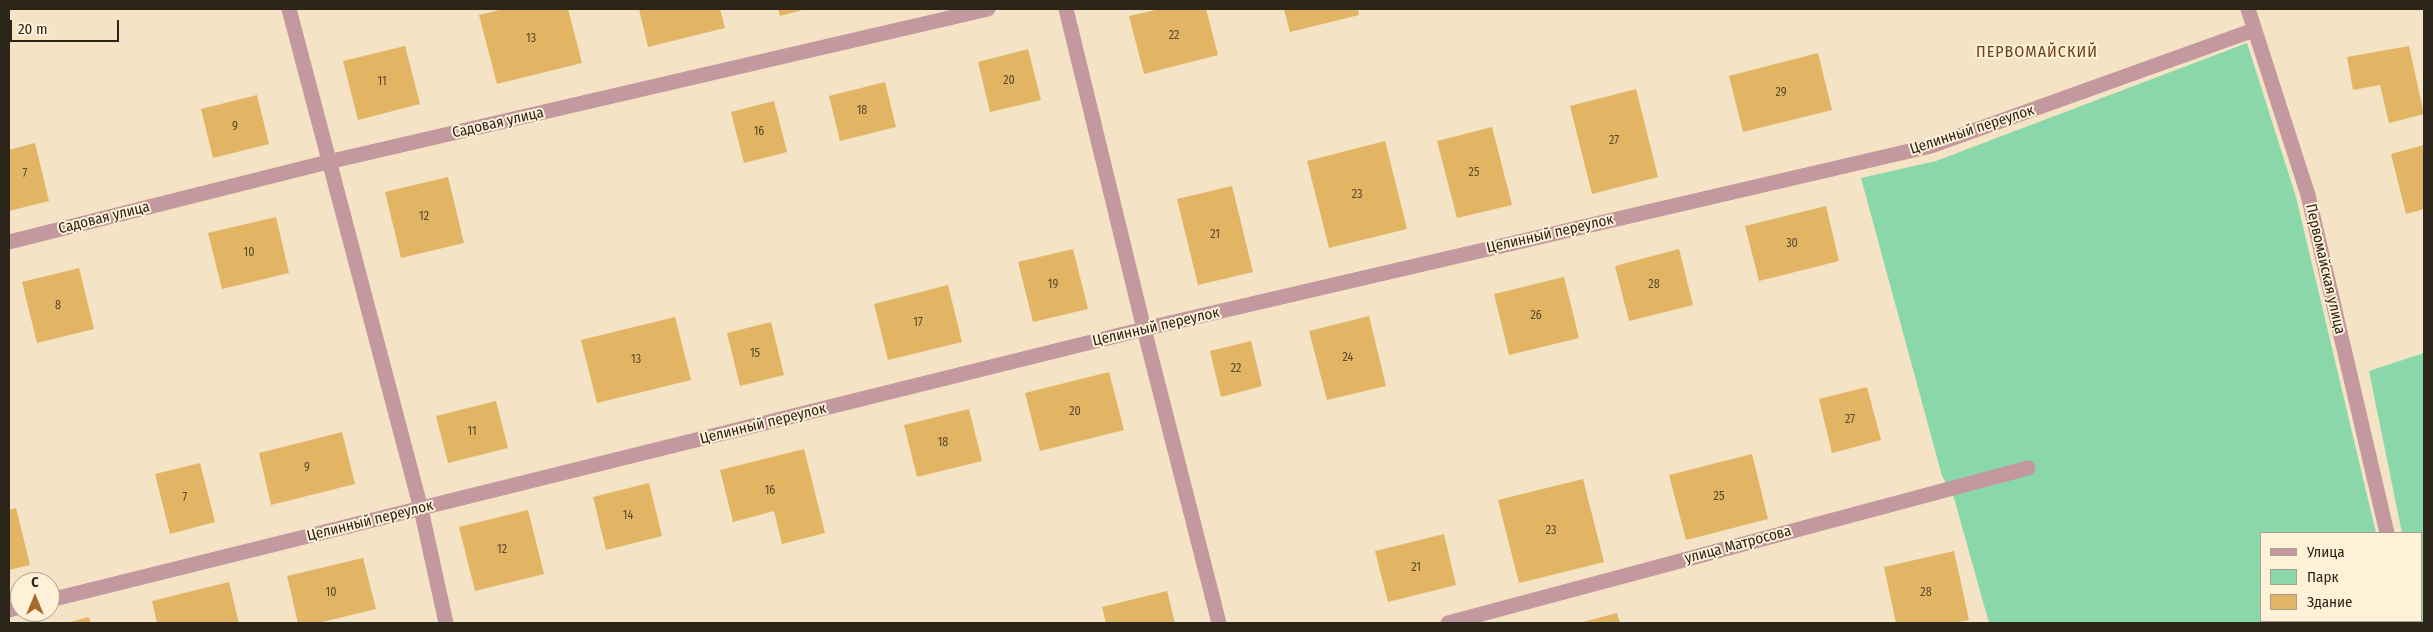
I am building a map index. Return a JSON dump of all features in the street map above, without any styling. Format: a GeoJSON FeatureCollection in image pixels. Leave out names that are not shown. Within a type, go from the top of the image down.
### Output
{"type":"FeatureCollection","features":[{"type":"Feature","properties":{"kind":"street"},"geometry":{"type":"LineString","coordinates":[[289,9],[421,509],[446,623]]}},
{"type":"Feature","properties":{"kind":"street","name":"Садовая улица"},"geometry":{"type":"LineString","coordinates":[[9,242],[328,162],[988,9]]}},
{"type":"Feature","properties":{"kind":"street"},"geometry":{"type":"LineString","coordinates":[[1066,9],[1144,329],[1219,623]]}},
{"type":"Feature","properties":{"kind":"street","name":"Первомайская улица"},"geometry":{"type":"LineString","coordinates":[[2248,9],[2308,195],[2387,532]]}},
{"type":"Feature","properties":{"kind":"street","name":"Целинный переулок"},"geometry":{"type":"LineString","coordinates":[[60,598],[1144,329],[1931,146],[2254,30]]}},
{"type":"Feature","properties":{"kind":"street","name":"улица Матросова"},"geometry":{"type":"LineString","coordinates":[[1448,623],[2028,468]]}},
{"type":"Feature","properties":{"kind":"green space"},"geometry":{"type":"Polygon","coordinates":[[[2247,43],[2296,197],[2376,532],[2260,532],[2260,622],[2423,622],[2423,532],[2402,532],[2369,371],[2424,353],[2424,623],[1989,623],[1954,498],[1942,476],[1861,178],[1936,161],[2247,43]]]}},
{"type":"Feature","properties":{"kind":"building"},"geometry":{"type":"Polygon","coordinates":[[[503,9],[568,9],[582,63],[497,84],[479,15],[503,9]]]}},
{"type":"Feature","properties":{"kind":"building"},"geometry":{"type":"Polygon","coordinates":[[[639,9],[720,9],[725,28],[648,47],[639,9]]]}},
{"type":"Feature","properties":{"kind":"building"},"geometry":{"type":"Polygon","coordinates":[[[778,9],[806,9],[780,16],[778,9]]]}},
{"type":"Feature","properties":{"kind":"building"},"geometry":{"type":"Polygon","coordinates":[[[1160,9],[1206,9],[1218,55],[1144,74],[1129,16],[1160,9]]]}},
{"type":"Feature","properties":{"kind":"building"},"geometry":{"type":"Polygon","coordinates":[[[1284,9],[1358,9],[1359,15],[1290,32],[1284,9]]]}},
{"type":"Feature","properties":{"kind":"building"},"geometry":{"type":"Polygon","coordinates":[[[405,46],[420,104],[358,120],[343,61],[405,46]]]}},
{"type":"Feature","properties":{"kind":"building"},"geometry":{"type":"Polygon","coordinates":[[[2409,46],[2424,114],[2389,123],[2380,85],[2353,90],[2347,57],[2409,46]]]}},
{"type":"Feature","properties":{"kind":"building"},"geometry":{"type":"Polygon","coordinates":[[[1028,49],[1041,100],[990,112],[978,62],[1028,49]]]}},
{"type":"Feature","properties":{"kind":"building"},"geometry":{"type":"Polygon","coordinates":[[[1818,53],[1832,110],[1743,132],[1729,76],[1818,53]]]}},
{"type":"Feature","properties":{"kind":"building"},"geometry":{"type":"Polygon","coordinates":[[[885,82],[896,127],[840,141],[829,96],[885,82]]]}},
{"type":"Feature","properties":{"kind":"building"},"geometry":{"type":"Polygon","coordinates":[[[1636,89],[1658,177],[1592,194],[1570,106],[1636,89]]]}},
{"type":"Feature","properties":{"kind":"building"},"geometry":{"type":"Polygon","coordinates":[[[257,95],[269,144],[213,158],[201,109],[257,95]]]}},
{"type":"Feature","properties":{"kind":"building"},"geometry":{"type":"Polygon","coordinates":[[[774,101],[787,152],[744,163],[731,112],[774,101]]]}},
{"type":"Feature","properties":{"kind":"building"},"geometry":{"type":"Polygon","coordinates":[[[1492,127],[1512,205],[1457,218],[1437,141],[1492,127]]]}},
{"type":"Feature","properties":{"kind":"building"},"geometry":{"type":"Polygon","coordinates":[[[1385,141],[1407,229],[1329,248],[1307,161],[1385,141]]]}},
{"type":"Feature","properties":{"kind":"building"},"geometry":{"type":"Polygon","coordinates":[[[35,143],[49,201],[9,211],[9,150],[35,143]]]}},
{"type":"Feature","properties":{"kind":"building"},"geometry":{"type":"Polygon","coordinates":[[[2424,145],[2424,209],[2406,214],[2391,154],[2424,145]]]}},
{"type":"Feature","properties":{"kind":"building"},"geometry":{"type":"Polygon","coordinates":[[[448,177],[464,243],[401,258],[385,192],[448,177]]]}},
{"type":"Feature","properties":{"kind":"building"},"geometry":{"type":"Polygon","coordinates":[[[1232,186],[1253,272],[1198,285],[1177,199],[1232,186]]]}},
{"type":"Feature","properties":{"kind":"building"},"geometry":{"type":"Polygon","coordinates":[[[1826,206],[1839,261],[1759,281],[1745,226],[1826,206]]]}},
{"type":"Feature","properties":{"kind":"building"},"geometry":{"type":"Polygon","coordinates":[[[276,217],[289,273],[222,289],[208,233],[276,217]]]}},
{"type":"Feature","properties":{"kind":"building"},"geometry":{"type":"Polygon","coordinates":[[[1073,249],[1088,309],[1033,322],[1018,262],[1073,249]]]}},
{"type":"Feature","properties":{"kind":"building"},"geometry":{"type":"Polygon","coordinates":[[[1679,249],[1693,305],[1629,321],[1615,266],[1679,249]]]}},
{"type":"Feature","properties":{"kind":"building"},"geometry":{"type":"Polygon","coordinates":[[[79,268],[94,329],[37,343],[22,282],[79,268]]]}},
{"type":"Feature","properties":{"kind":"building"},"geometry":{"type":"Polygon","coordinates":[[[1564,277],[1579,338],[1509,355],[1494,294],[1564,277]]]}},
{"type":"Feature","properties":{"kind":"building"},"geometry":{"type":"Polygon","coordinates":[[[948,285],[962,342],[888,360],[874,304],[948,285]]]}},
{"type":"Feature","properties":{"kind":"building"},"geometry":{"type":"Polygon","coordinates":[[[1369,316],[1386,386],[1327,400],[1309,331],[1369,316]]]}},
{"type":"Feature","properties":{"kind":"building"},"geometry":{"type":"Polygon","coordinates":[[[675,317],[691,380],[597,403],[581,340],[675,317]]]}},
{"type":"Feature","properties":{"kind":"building"},"geometry":{"type":"Polygon","coordinates":[[[771,322],[784,375],[740,386],[727,333],[771,322]]]}},
{"type":"Feature","properties":{"kind":"building"},"geometry":{"type":"Polygon","coordinates":[[[1251,341],[1262,386],[1221,397],[1210,351],[1251,341]]]}},
{"type":"Feature","properties":{"kind":"building"},"geometry":{"type":"Polygon","coordinates":[[[1109,372],[1124,430],[1040,451],[1025,393],[1109,372]]]}},
{"type":"Feature","properties":{"kind":"building"},"geometry":{"type":"Polygon","coordinates":[[[1867,387],[1881,440],[1832,453],[1819,399],[1867,387]]]}},
{"type":"Feature","properties":{"kind":"building"},"geometry":{"type":"Polygon","coordinates":[[[496,401],[508,448],[448,463],[436,416],[496,401]]]}},
{"type":"Feature","properties":{"kind":"building"},"geometry":{"type":"Polygon","coordinates":[[[969,409],[982,461],[917,477],[904,425],[969,409]]]}},
{"type":"Feature","properties":{"kind":"building"},"geometry":{"type":"Polygon","coordinates":[[[342,432],[355,484],[271,505],[259,453],[342,432]]]}},
{"type":"Feature","properties":{"kind":"building"},"geometry":{"type":"Polygon","coordinates":[[[804,449],[825,533],[782,544],[774,511],[733,522],[720,470],[804,449]]]}},
{"type":"Feature","properties":{"kind":"building"},"geometry":{"type":"Polygon","coordinates":[[[1752,454],[1768,519],[1686,540],[1669,475],[1752,454]]]}},
{"type":"Feature","properties":{"kind":"building"},"geometry":{"type":"Polygon","coordinates":[[[200,463],[215,522],[170,534],[155,474],[200,463]]]}},
{"type":"Feature","properties":{"kind":"building"},"geometry":{"type":"Polygon","coordinates":[[[1583,479],[1604,562],[1519,583],[1498,500],[1583,479]]]}},
{"type":"Feature","properties":{"kind":"building"},"geometry":{"type":"Polygon","coordinates":[[[649,483],[662,536],[606,550],[593,497],[649,483]]]}},
{"type":"Feature","properties":{"kind":"building"},"geometry":{"type":"Polygon","coordinates":[[[16,508],[30,565],[9,570],[9,510],[16,508]]]}},
{"type":"Feature","properties":{"kind":"building"},"geometry":{"type":"Polygon","coordinates":[[[528,510],[544,574],[475,591],[459,527],[528,510]]]}},
{"type":"Feature","properties":{"kind":"building"},"geometry":{"type":"Polygon","coordinates":[[[1444,534],[1456,585],[1388,602],[1375,551],[1444,534]]]}},
{"type":"Feature","properties":{"kind":"building"},"geometry":{"type":"Polygon","coordinates":[[[1954,551],[1969,620],[1954,623],[1896,623],[1884,567],[1954,551]]]}},
{"type":"Feature","properties":{"kind":"building"},"geometry":{"type":"Polygon","coordinates":[[[363,558],[376,609],[318,623],[298,623],[287,576],[363,558]]]}},
{"type":"Feature","properties":{"kind":"building"},"geometry":{"type":"Polygon","coordinates":[[[229,582],[239,623],[157,623],[152,601],[229,582]]]}},
{"type":"Feature","properties":{"kind":"building"},"geometry":{"type":"Polygon","coordinates":[[[1167,591],[1175,623],[1106,623],[1102,607],[1167,591]]]}},
{"type":"Feature","properties":{"kind":"building"},"geometry":{"type":"Polygon","coordinates":[[[1617,613],[1620,623],[1579,623],[1617,613]]]}},
{"type":"Feature","properties":{"kind":"building"},"geometry":{"type":"Polygon","coordinates":[[[89,617],[91,623],[66,623],[89,617]]]}},
{"type":"Feature","properties":{"kind":"district","name":"ПЕРВОМАЙСКИЙ"},"geometry":{"type":"Point","coordinates":[2037,53]}}]}
